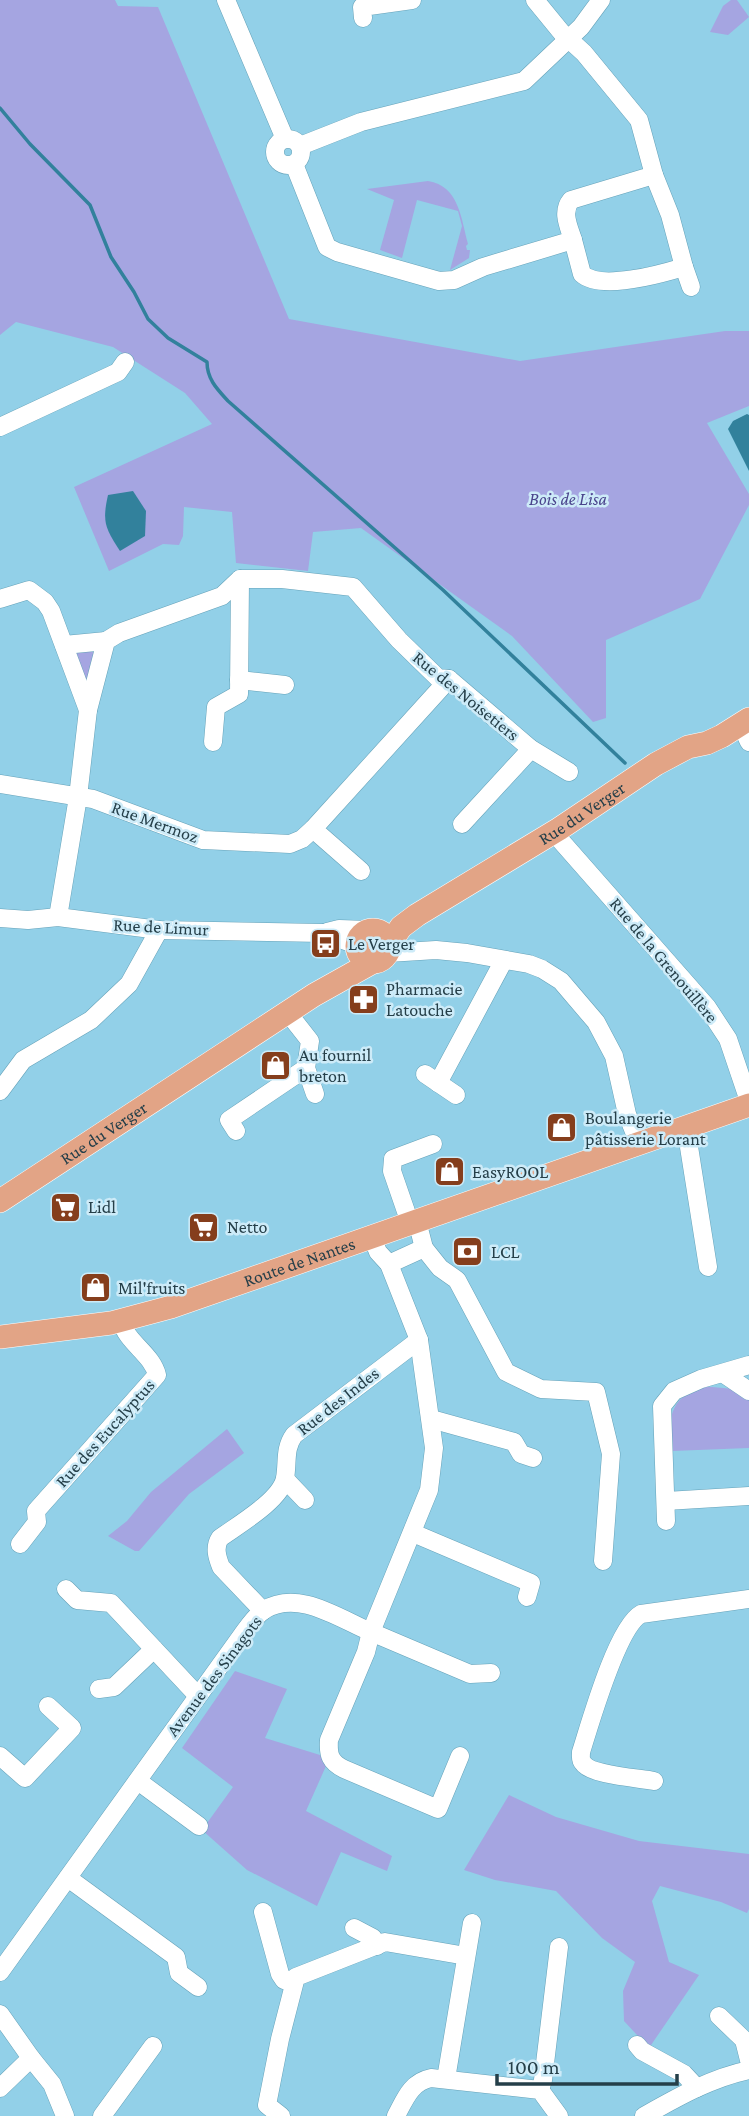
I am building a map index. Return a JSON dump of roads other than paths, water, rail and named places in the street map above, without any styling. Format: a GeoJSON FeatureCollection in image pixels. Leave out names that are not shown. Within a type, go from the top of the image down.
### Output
{"type":"FeatureCollection","features":[{"type":"Feature","properties":{"kind":"main road","name":"Rue du Verger"},"geometry":{"type":"LineString","coordinates":[[0,1201],[314,996],[373,945],[417,915],[554,833],[638,775],[688,747],[707,743],[747,724]]}},
{"type":"Feature","properties":{"kind":"main road","name":"Route de Nantes"},"geometry":{"type":"LineString","coordinates":[[0,1337],[121,1321],[171,1307],[686,1128],[749,1103]]}},
{"type":"Feature","properties":{"kind":"street"},"geometry":{"type":"LineString","coordinates":[[226,0],[293,142]]}},
{"type":"Feature","properties":{"kind":"street"},"geometry":{"type":"LineString","coordinates":[[363,18],[362,7],[412,0]]}},
{"type":"Feature","properties":{"kind":"street"},"geometry":{"type":"LineString","coordinates":[[535,0],[568,39],[584,53],[639,120],[691,287]]}},
{"type":"Feature","properties":{"kind":"street"},"geometry":{"type":"LineString","coordinates":[[573,240],[483,267],[454,280],[439,281],[327,247],[294,164],[285,164],[276,156],[278,144],[524,81],[568,39],[601,0]]}},
{"type":"Feature","properties":{"kind":"street"},"geometry":{"type":"LineString","coordinates":[[654,175],[576,197],[568,204],[566,213],[583,274],[596,282],[650,277],[684,267]]}},
{"type":"Feature","properties":{"kind":"street"},"geometry":{"type":"LineString","coordinates":[[0,427],[118,372],[125,362]]}},
{"type":"Feature","properties":{"kind":"street"},"geometry":{"type":"LineString","coordinates":[[64,645],[106,641],[119,633],[222,596],[240,579]]}},
{"type":"Feature","properties":{"kind":"street"},"geometry":{"type":"LineString","coordinates":[[213,743],[216,707],[239,694],[240,579]]}},
{"type":"Feature","properties":{"kind":"street","name":"Rue des Noisetiers"},"geometry":{"type":"LineString","coordinates":[[240,579],[282,579],[353,587],[399,640],[438,678],[449,679],[531,749],[569,772]]}},
{"type":"Feature","properties":{"kind":"street"},"geometry":{"type":"LineString","coordinates":[[0,599],[29,590],[51,611],[88,710]]}},
{"type":"Feature","properties":{"kind":"street"},"geometry":{"type":"LineString","coordinates":[[58,917],[78,797],[88,710],[106,641]]}},
{"type":"Feature","properties":{"kind":"street","name":"Rue Mermoz"},"geometry":{"type":"LineString","coordinates":[[0,784],[93,799],[203,840],[290,844],[302,839],[313,828],[449,679]]}},
{"type":"Feature","properties":{"kind":"street"},"geometry":{"type":"LineString","coordinates":[[239,680],[285,685]]}},
{"type":"Feature","properties":{"kind":"street","name":"Rue des Noisetiers"},"geometry":{"type":"LineString","coordinates":[[462,824],[531,749]]}},
{"type":"Feature","properties":{"kind":"street"},"geometry":{"type":"LineString","coordinates":[[313,828],[361,871]]}},
{"type":"Feature","properties":{"kind":"street","name":"Rue de la Grenouillère"},"geometry":{"type":"LineString","coordinates":[[554,833],[707,1007],[728,1039],[749,1103]]}},
{"type":"Feature","properties":{"kind":"street","name":"Rue de Limur"},"geometry":{"type":"LineString","coordinates":[[0,918],[28,920],[58,917],[159,930],[323,933],[373,945]]}},
{"type":"Feature","properties":{"kind":"street"},"geometry":{"type":"LineString","coordinates":[[0,1091],[23,1060],[91,1020],[129,984],[159,930]]}},
{"type":"Feature","properties":{"kind":"street"},"geometry":{"type":"LineString","coordinates":[[373,945],[436,950],[528,964],[551,975],[572,992],[596,1022],[614,1056],[627,1114],[639,1144]]}},
{"type":"Feature","properties":{"kind":"street"},"geometry":{"type":"LineString","coordinates":[[456,1095],[432,1078],[504,960]]}},
{"type":"Feature","properties":{"kind":"street"},"geometry":{"type":"LineString","coordinates":[[288,1013],[310,1041],[306,1068],[315,1094]]}},
{"type":"Feature","properties":{"kind":"street"},"geometry":{"type":"LineString","coordinates":[[236,1131],[229,1120],[306,1068]]}},
{"type":"Feature","properties":{"kind":"street"},"geometry":{"type":"LineString","coordinates":[[686,1128],[708,1268]]}},
{"type":"Feature","properties":{"kind":"street"},"geometry":{"type":"LineString","coordinates":[[433,1144],[393,1158],[392,1171],[424,1248],[440,1268],[457,1280],[506,1372],[541,1389],[596,1392],[611,1454],[603,1561]]}},
{"type":"Feature","properties":{"kind":"street"},"geometry":{"type":"LineString","coordinates":[[372,1237],[388,1264],[419,1340],[434,1448],[433,1468],[429,1490],[329,1740],[328,1753],[333,1763],[438,1809],[460,1756]]}},
{"type":"Feature","properties":{"kind":"street"},"geometry":{"type":"LineString","coordinates":[[388,1264],[424,1248]]}},
{"type":"Feature","properties":{"kind":"street","name":"Rue des Eucalyptus"},"geometry":{"type":"LineString","coordinates":[[20,1544],[37,1522],[36,1511],[157,1375],[155,1367],[124,1331],[121,1321]]}},
{"type":"Feature","properties":{"kind":"street","name":"Rue des Indes"},"geometry":{"type":"LineString","coordinates":[[285,1479],[285,1457],[289,1441],[294,1435],[419,1340]]}},
{"type":"Feature","properties":{"kind":"street"},"geometry":{"type":"LineString","coordinates":[[666,1521],[662,1406],[674,1391],[701,1379],[749,1365]]}},
{"type":"Feature","properties":{"kind":"street"},"geometry":{"type":"LineString","coordinates":[[724,1374],[749,1391]]}},
{"type":"Feature","properties":{"kind":"street"},"geometry":{"type":"LineString","coordinates":[[430,1419],[514,1442],[521,1454],[533,1458]]}},
{"type":"Feature","properties":{"kind":"street"},"geometry":{"type":"LineString","coordinates":[[263,1611],[220,1567],[217,1543],[278,1494],[285,1479],[305,1500]]}},
{"type":"Feature","properties":{"kind":"street"},"geometry":{"type":"LineString","coordinates":[[666,1501],[749,1496]]}},
{"type":"Feature","properties":{"kind":"street"},"geometry":{"type":"LineString","coordinates":[[413,1533],[531,1583],[527,1597]]}},
{"type":"Feature","properties":{"kind":"street"},"geometry":{"type":"LineString","coordinates":[[66,1589],[77,1600],[111,1603],[198,1696]]}},
{"type":"Feature","properties":{"kind":"street"},"geometry":{"type":"LineString","coordinates":[[654,1781],[599,1772],[583,1765],[581,1760],[581,1752],[604,1678],[629,1628],[641,1614],[749,1599]]}},
{"type":"Feature","properties":{"kind":"street","name":"Avenue des Sinagots"},"geometry":{"type":"LineString","coordinates":[[0,1972],[254,1619],[263,1611],[284,1602],[302,1602],[470,1674],[491,1674]]}},
{"type":"Feature","properties":{"kind":"street"},"geometry":{"type":"LineString","coordinates":[[99,1689],[114,1687],[155,1649]]}},
{"type":"Feature","properties":{"kind":"street"},"geometry":{"type":"LineString","coordinates":[[0,1756],[25,1778],[72,1728],[48,1706]]}},
{"type":"Feature","properties":{"kind":"street"},"geometry":{"type":"LineString","coordinates":[[138,1781],[199,1826]]}},
{"type":"Feature","properties":{"kind":"street"},"geometry":{"type":"LineString","coordinates":[[68,1878],[176,1956],[179,1973],[198,1987]]}},
{"type":"Feature","properties":{"kind":"street"},"geometry":{"type":"LineString","coordinates":[[263,1912],[279,1974],[284,1980],[293,1983]]}},
{"type":"Feature","properties":{"kind":"street"},"geometry":{"type":"LineString","coordinates":[[446,2079],[472,1923]]}},
{"type":"Feature","properties":{"kind":"street"},"geometry":{"type":"LineString","coordinates":[[354,1928],[373,1938],[377,1945]]}},
{"type":"Feature","properties":{"kind":"street"},"geometry":{"type":"LineString","coordinates":[[281,2116],[267,2105],[296,1976],[385,1942],[466,1956]]}},
{"type":"Feature","properties":{"kind":"street"},"geometry":{"type":"LineString","coordinates":[[540,2090],[544,2080],[559,1947]]}},
{"type":"Feature","properties":{"kind":"street"},"geometry":{"type":"LineString","coordinates":[[0,2014],[51,2084],[65,2116]]}},
{"type":"Feature","properties":{"kind":"street"},"geometry":{"type":"LineString","coordinates":[[719,2016],[744,2040],[749,2060]]}},
{"type":"Feature","properties":{"kind":"street"},"geometry":{"type":"LineString","coordinates":[[637,2045],[684,2074],[697,2088]]}},
{"type":"Feature","properties":{"kind":"street"},"geometry":{"type":"LineString","coordinates":[[102,2116],[153,2046]]}},
{"type":"Feature","properties":{"kind":"street"},"geometry":{"type":"LineString","coordinates":[[0,2088],[31,2058]]}},
{"type":"Feature","properties":{"kind":"street"},"geometry":{"type":"LineString","coordinates":[[643,2116],[724,2075],[749,2070]]}},
{"type":"Feature","properties":{"kind":"street"},"geometry":{"type":"LineString","coordinates":[[396,2116],[413,2086],[419,2081],[431,2078],[540,2090],[559,2116]]}},
{"type":"Feature","properties":{"kind":"waterway"},"geometry":{"type":"LineString","coordinates":[[0,108],[30,144],[90,205],[111,257],[148,319],[168,338],[207,362],[211,379],[228,401],[443,590],[625,763]]}},
{"type":"Feature","properties":{"kind":"place","name":"Le Verger"},"geometry":{"type":"Point","coordinates":[325,944]}},
{"type":"Feature","properties":{"kind":"place","name":"Pharmacie Latouche"},"geometry":{"type":"Point","coordinates":[363,999]}},
{"type":"Feature","properties":{"kind":"place","name":"Au fournil breton"},"geometry":{"type":"Point","coordinates":[276,1065]}},
{"type":"Feature","properties":{"kind":"place","name":"Boulangerie pâtisserie Lorant"},"geometry":{"type":"Point","coordinates":[562,1128]}},
{"type":"Feature","properties":{"kind":"place","name":"EasyROOL"},"geometry":{"type":"Point","coordinates":[449,1172]}},
{"type":"Feature","properties":{"kind":"place","name":"Lidl"},"geometry":{"type":"Point","coordinates":[65,1207]}},
{"type":"Feature","properties":{"kind":"place","name":"Netto"},"geometry":{"type":"Point","coordinates":[204,1227]}},
{"type":"Feature","properties":{"kind":"place","name":"LCL"},"geometry":{"type":"Point","coordinates":[468,1252]}},
{"type":"Feature","properties":{"kind":"place","name":"Mil'fruits"},"geometry":{"type":"Point","coordinates":[95,1288]}},
{"type":"Feature","properties":{"kind":"park label","name":"Bois de Lisa"},"geometry":{"type":"Point","coordinates":[568,499]}}]}
